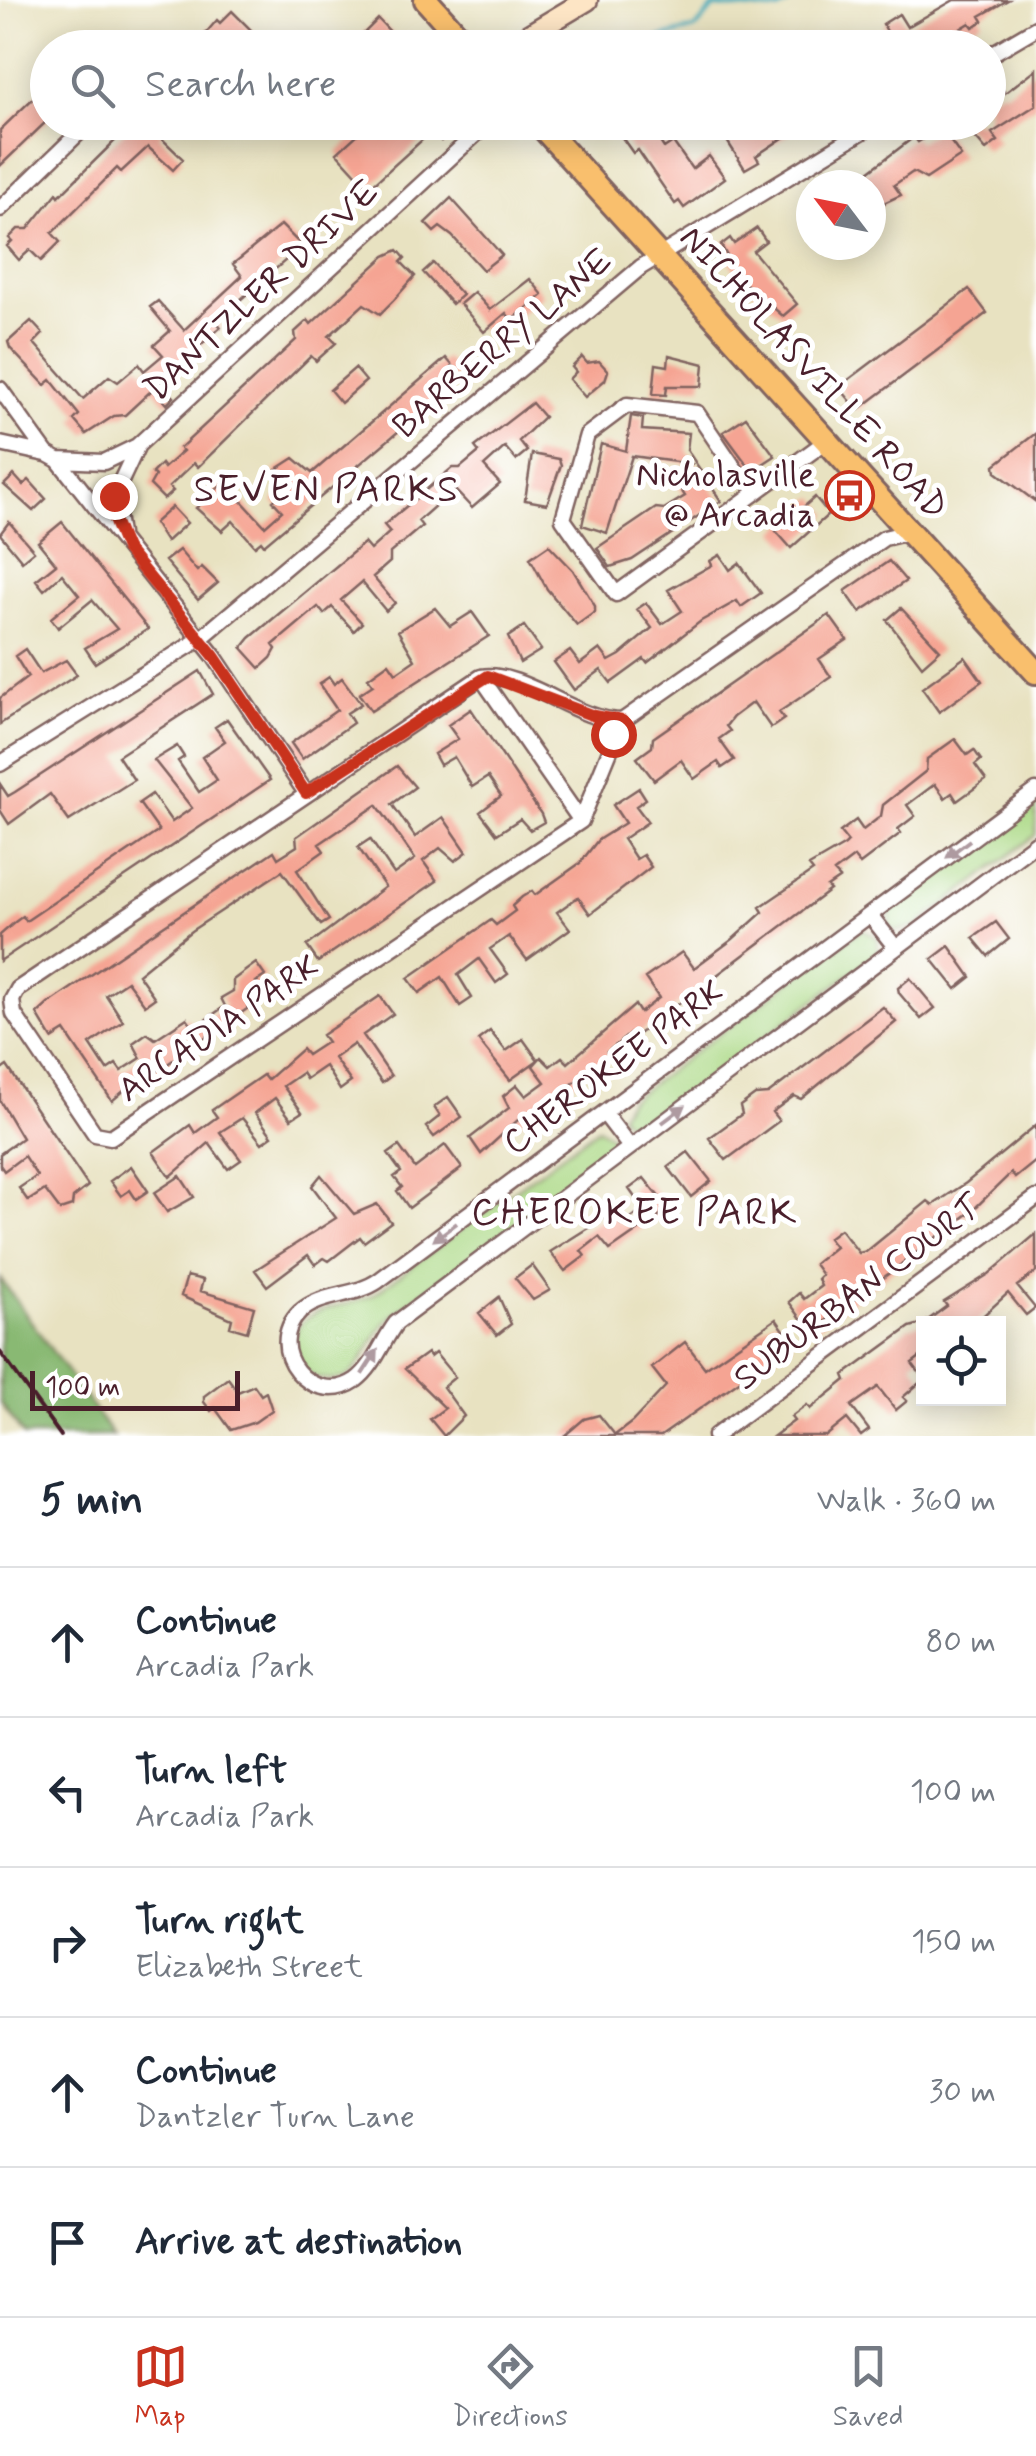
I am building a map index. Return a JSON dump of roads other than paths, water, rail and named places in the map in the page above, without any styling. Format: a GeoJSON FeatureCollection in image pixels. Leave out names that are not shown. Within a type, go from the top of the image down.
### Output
{"type":"FeatureCollection","features":[{"type":"Feature","properties":{"kind":"main road"},"geometry":{"type":"LineString","coordinates":[[426,0],[453,30]]}},
{"type":"Feature","properties":{"kind":"main road"},"geometry":{"type":"LineString","coordinates":[[537,30],[587,0]]}},
{"type":"Feature","properties":{"kind":"main road","name":"NICHOLASVILLE ROAD"},"geometry":{"type":"LineString","coordinates":[[555,140],[1036,672]]}},
{"type":"Feature","properties":{"kind":"street"},"geometry":{"type":"LineString","coordinates":[[1006,46],[1036,28]]}},
{"type":"Feature","properties":{"kind":"street"},"geometry":{"type":"LineString","coordinates":[[0,210],[72,140]]}},
{"type":"Feature","properties":{"kind":"street","name":"DANTZLER DRIVE"},"geometry":{"type":"LineString","coordinates":[[0,444],[52,457],[104,462],[137,446],[468,140]]}},
{"type":"Feature","properties":{"kind":"street","name":"BARBERRY LANE"},"geometry":{"type":"LineString","coordinates":[[0,764],[200,639],[660,254],[848,140]]}},
{"type":"Feature","properties":{"kind":"street"},"geometry":{"type":"LineString","coordinates":[[0,389],[200,639],[306,793]]}},
{"type":"Feature","properties":{"kind":"street"},"geometry":{"type":"LineString","coordinates":[[759,490],[736,472],[698,413],[627,405],[587,435],[563,519],[616,594],[759,490],[824,442]]}},
{"type":"Feature","properties":{"kind":"street"},"geometry":{"type":"LineString","coordinates":[[126,549],[114,520],[114,496],[137,446]]}},
{"type":"Feature","properties":{"kind":"street"},"geometry":{"type":"LineString","coordinates":[[580,821],[622,721],[884,538],[909,532]]}},
{"type":"Feature","properties":{"kind":"street"},"geometry":{"type":"LineString","coordinates":[[481,678],[510,681],[594,716],[622,721]]}},
{"type":"Feature","properties":{"kind":"street"},"geometry":{"type":"LineString","coordinates":[[481,678],[580,821]]}},
{"type":"Feature","properties":{"kind":"street","name":"ARCADIA PARK"},"geometry":{"type":"LineString","coordinates":[[481,678],[306,793],[14,996],[14,1014],[98,1136],[116,1134],[580,821]]}},
{"type":"Feature","properties":{"kind":"street","name":"CHEROKEE PARK"},"geometry":{"type":"LineString","coordinates":[[1036,791],[370,1287],[315,1302],[298,1314],[288,1334],[288,1355],[294,1370],[307,1384],[324,1388],[342,1388],[359,1378],[396,1323],[1036,843]]}},
{"type":"Feature","properties":{"kind":"street"},"geometry":{"type":"LineString","coordinates":[[870,915],[896,948]]}},
{"type":"Feature","properties":{"kind":"street"},"geometry":{"type":"LineString","coordinates":[[604,1113],[630,1147]]}},
{"type":"Feature","properties":{"kind":"street","name":"SUBURBAN COURT"},"geometry":{"type":"LineString","coordinates":[[715,1436],[1036,1198]]}},
{"type":"Feature","properties":{"kind":"waterway"},"geometry":{"type":"LineString","coordinates":[[691,30],[714,7],[778,10],[794,0]]}},
{"type":"Feature","properties":{"kind":"railway"},"geometry":{"type":"LineString","coordinates":[[0,1352],[61,1436]]}},
{"type":"Feature","properties":{"kind":"place","name":"Nicholasville @ Arcadia"},"geometry":{"type":"Point","coordinates":[850,496]}},
{"type":"Feature","properties":{"kind":"district","name":"SEVEN PARKS"},"geometry":{"type":"Point","coordinates":[327,490]}},
{"type":"Feature","properties":{"kind":"district","name":"CHEROKEE PARK"},"geometry":{"type":"Point","coordinates":[635,1213]}}]}
